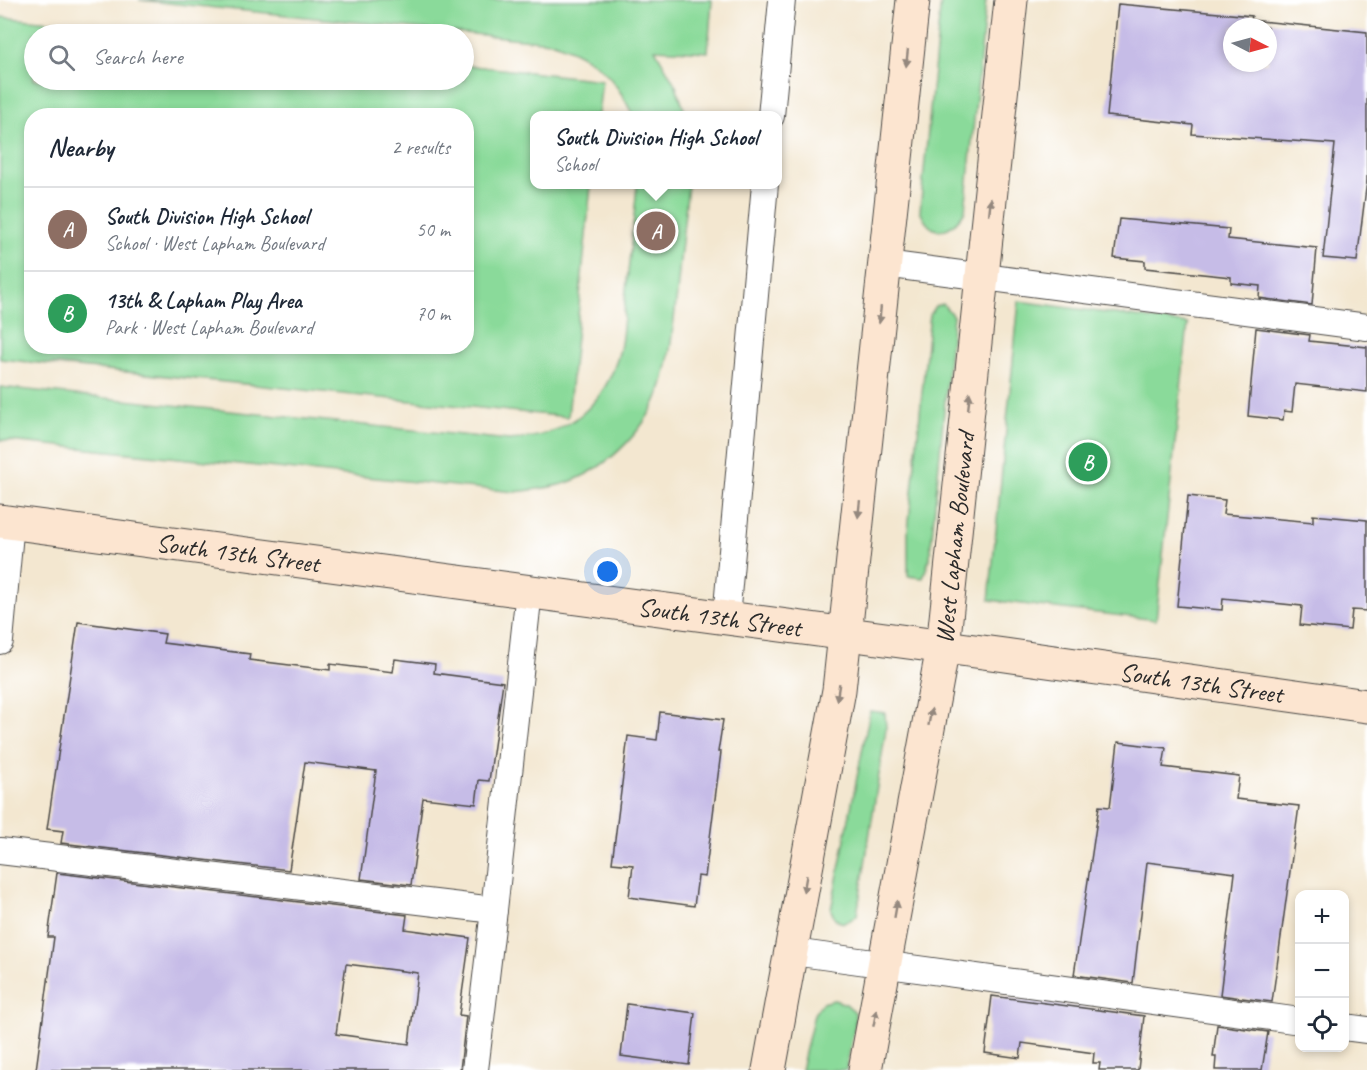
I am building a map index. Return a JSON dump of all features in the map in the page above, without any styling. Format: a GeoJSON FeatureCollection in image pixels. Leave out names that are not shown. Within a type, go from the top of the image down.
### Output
{"type":"FeatureCollection","features":[{"type":"Feature","properties":{"kind":"street"},"geometry":{"type":"LineString","coordinates":[[770,1070],[839,690],[913,0]]}},
{"type":"Feature","properties":{"kind":"street","name":"West Lapham Boulevard"},"geometry":{"type":"LineString","coordinates":[[865,1070],[943,648],[1011,0]]}},
{"type":"Feature","properties":{"kind":"street","name":"South 13th Street"},"geometry":{"type":"LineString","coordinates":[[6,521],[1367,706]]}},
{"type":"Feature","properties":{"kind":"lane"},"geometry":{"type":"LineString","coordinates":[[771,111],[782,0]]}},
{"type":"Feature","properties":{"kind":"lane"},"geometry":{"type":"LineString","coordinates":[[726,618],[765,189]]}},
{"type":"Feature","properties":{"kind":"lane"},"geometry":{"type":"LineString","coordinates":[[885,264],[1367,327]]}},
{"type":"Feature","properties":{"kind":"lane"},"geometry":{"type":"LineString","coordinates":[[0,641],[6,521]]}},
{"type":"Feature","properties":{"kind":"lane"},"geometry":{"type":"LineString","coordinates":[[475,1070],[529,591]]}},
{"type":"Feature","properties":{"kind":"lane"},"geometry":{"type":"LineString","coordinates":[[0,851],[494,910]]}},
{"type":"Feature","properties":{"kind":"lane"},"geometry":{"type":"LineString","coordinates":[[793,952],[1295,1020]]}},
{"type":"Feature","properties":{"kind":"lane"},"geometry":{"type":"LineString","coordinates":[[1349,1028],[1367,1030]]}},
{"type":"Feature","properties":{"kind":"green space"},"geometry":{"type":"Polygon","coordinates":[[[139,0],[712,0],[708,52],[655,49],[676,86],[685,111],[631,111],[618,89],[601,69],[579,54],[551,42],[474,34],[474,24],[374,24],[139,0]]]}},
{"type":"Feature","properties":{"kind":"green space"},"geometry":{"type":"Polygon","coordinates":[[[941,0],[986,0],[965,211],[947,228],[936,230],[930,226],[920,211],[941,0]]]}},
{"type":"Feature","properties":{"kind":"green space"},"geometry":{"type":"Polygon","coordinates":[[[0,17],[70,24],[24,24],[24,90],[474,90],[474,66],[602,80],[598,111],[530,111],[530,189],[591,189],[568,417],[0,359],[0,17]]]}},
{"type":"Feature","properties":{"kind":"green space"},"geometry":{"type":"Polygon","coordinates":[[[637,189],[688,189],[670,351],[656,401],[638,430],[613,456],[584,475],[549,487],[515,492],[0,440],[0,387],[509,440],[530,438],[549,433],[581,415],[605,387],[620,349],[637,189]]]}},
{"type":"Feature","properties":{"kind":"green space"},"geometry":{"type":"Polygon","coordinates":[[[1019,301],[1188,324],[1156,620],[989,600],[1019,301]]]}},
{"type":"Feature","properties":{"kind":"green space"},"geometry":{"type":"Polygon","coordinates":[[[943,304],[953,316],[930,557],[923,578],[908,576],[908,531],[930,314],[935,306],[943,304]]]}},
{"type":"Feature","properties":{"kind":"green space"},"geometry":{"type":"Polygon","coordinates":[[[870,711],[885,713],[886,729],[857,915],[849,921],[841,922],[835,919],[831,910],[870,711]]]}},
{"type":"Feature","properties":{"kind":"green space"},"geometry":{"type":"Polygon","coordinates":[[[834,1000],[846,1004],[855,1012],[855,1024],[846,1070],[801,1070],[814,1014],[822,1003],[834,1000]]]}},
{"type":"Feature","properties":{"kind":"building"},"geometry":{"type":"Polygon","coordinates":[[[1118,4],[1252,16],[1252,18],[1223,18],[1223,72],[1277,72],[1277,23],[1367,32],[1367,180],[1357,261],[1323,258],[1335,144],[1192,134],[1193,125],[1107,116],[1118,4]]]}},
{"type":"Feature","properties":{"kind":"building"},"geometry":{"type":"Polygon","coordinates":[[[1119,219],[1229,229],[1228,239],[1317,248],[1312,305],[1259,298],[1260,286],[1231,283],[1231,277],[1145,268],[1145,261],[1114,258],[1119,219]]]}},
{"type":"Feature","properties":{"kind":"building"},"geometry":{"type":"Polygon","coordinates":[[[1256,328],[1310,335],[1309,341],[1367,347],[1367,392],[1295,384],[1292,412],[1284,411],[1283,420],[1248,416],[1256,328]]]}},
{"type":"Feature","properties":{"kind":"building"},"geometry":{"type":"Polygon","coordinates":[[[1188,496],[1225,500],[1223,514],[1313,522],[1313,515],[1367,520],[1367,611],[1352,610],[1350,630],[1300,625],[1302,606],[1223,598],[1222,610],[1177,606],[1188,496]]]}},
{"type":"Feature","properties":{"kind":"building"},"geometry":{"type":"Polygon","coordinates":[[[78,622],[165,634],[163,643],[250,654],[249,660],[330,670],[330,664],[393,672],[395,659],[435,664],[434,673],[503,682],[489,781],[479,780],[476,804],[423,798],[411,885],[361,879],[376,771],[305,762],[289,870],[61,843],[63,831],[47,829],[78,622]]]}},
{"type":"Feature","properties":{"kind":"building"},"geometry":{"type":"Polygon","coordinates":[[[660,712],[723,720],[705,877],[698,876],[694,906],[629,897],[633,865],[612,863],[628,736],[657,740],[660,712]]]}},
{"type":"Feature","properties":{"kind":"building"},"geometry":{"type":"Polygon","coordinates":[[[1118,742],[1166,748],[1163,767],[1239,776],[1236,799],[1299,806],[1272,1002],[1220,995],[1235,873],[1147,862],[1133,983],[1074,975],[1099,806],[1110,807],[1118,742]]]}},
{"type":"Feature","properties":{"kind":"building"},"geometry":{"type":"Polygon","coordinates":[[[57,873],[407,915],[405,929],[470,938],[459,1015],[466,1016],[460,1070],[36,1070],[54,937],[48,937],[57,873]],[[346,964],[336,1034],[409,1044],[418,973],[346,964]]]}},
{"type":"Feature","properties":{"kind":"building"},"geometry":{"type":"Polygon","coordinates":[[[992,996],[1144,1016],[1138,1070],[1099,1070],[1100,1063],[1093,1063],[1094,1053],[1022,1043],[1020,1058],[985,1053],[992,996]]]}},
{"type":"Feature","properties":{"kind":"building"},"geometry":{"type":"Polygon","coordinates":[[[627,1004],[695,1013],[689,1065],[621,1056],[627,1004]]]}},
{"type":"Feature","properties":{"kind":"building"},"geometry":{"type":"Polygon","coordinates":[[[1217,1025],[1268,1032],[1262,1070],[1215,1070],[1216,1057],[1213,1057],[1217,1025]]]}},
{"type":"Feature","properties":{"kind":"place","name":"South Division High School"},"geometry":{"type":"Point","coordinates":[656,231]}},
{"type":"Feature","properties":{"kind":"place","name":"13th & Lapham Play Area"},"geometry":{"type":"Point","coordinates":[1088,462]}}]}
